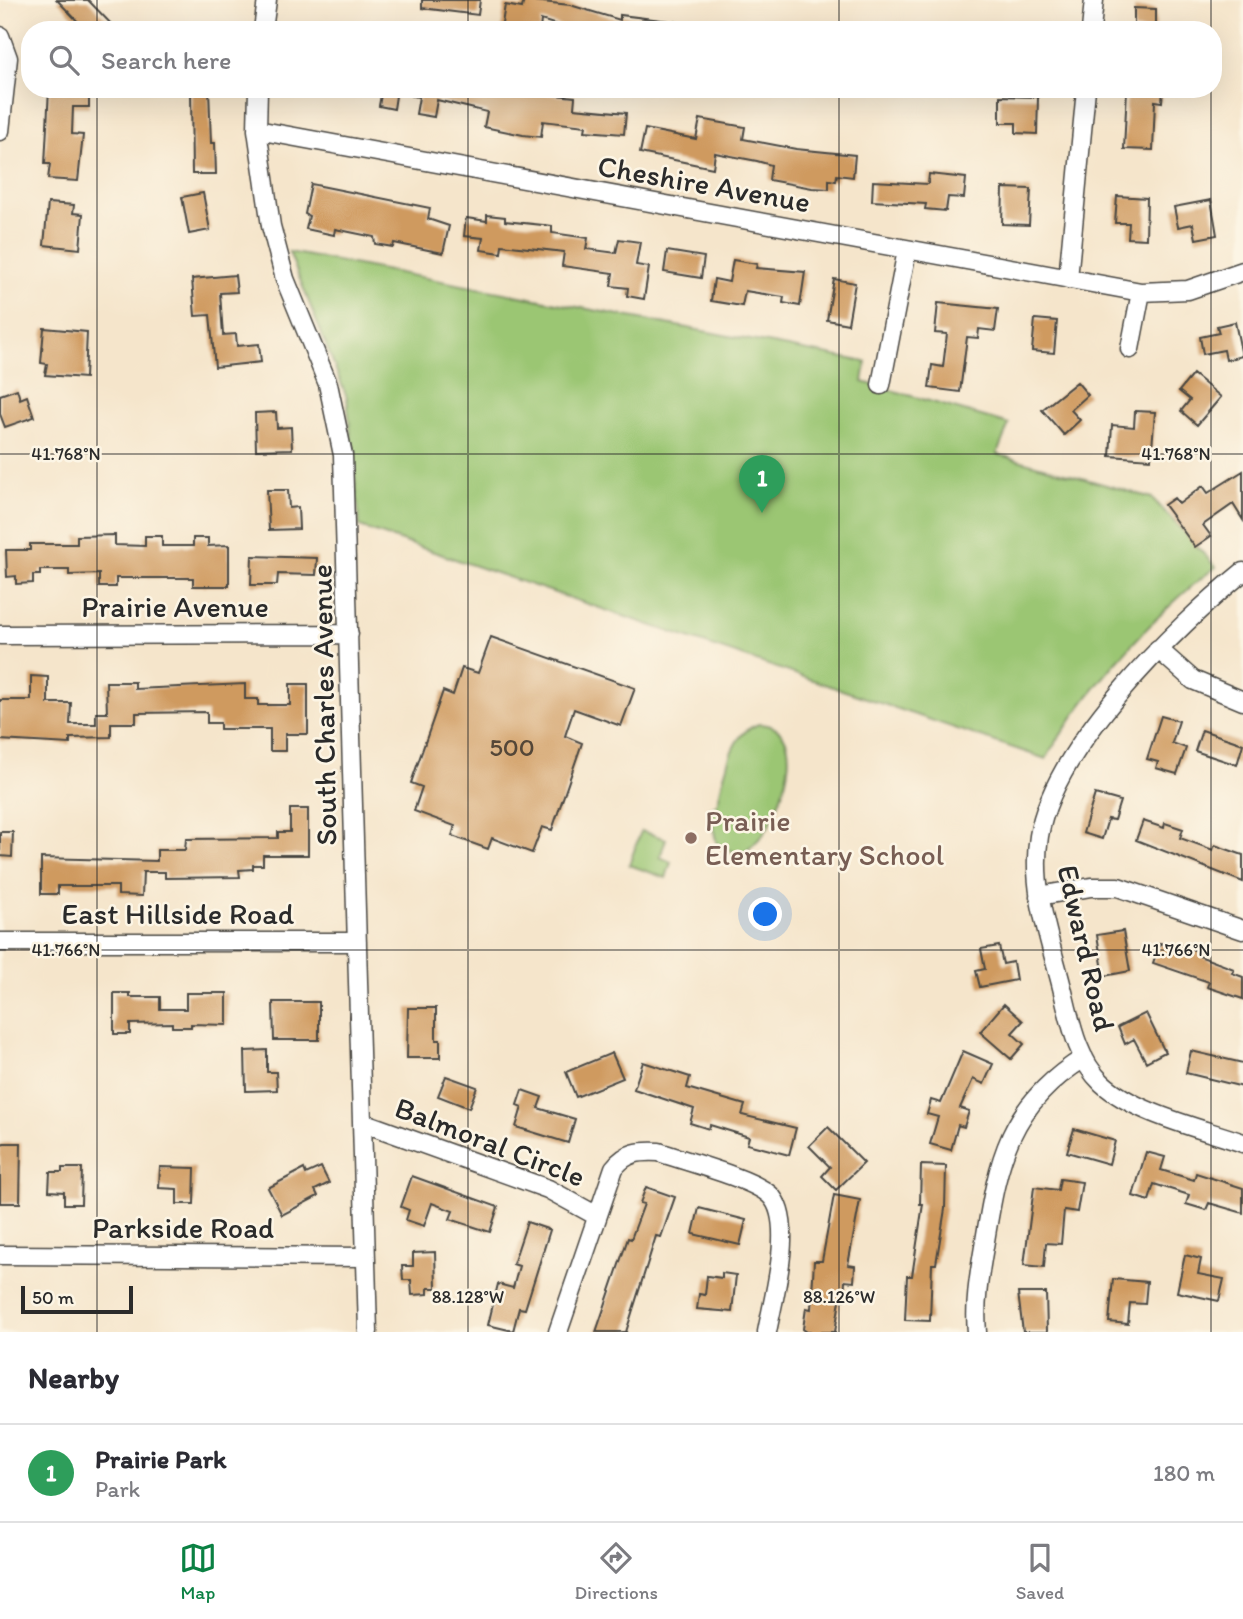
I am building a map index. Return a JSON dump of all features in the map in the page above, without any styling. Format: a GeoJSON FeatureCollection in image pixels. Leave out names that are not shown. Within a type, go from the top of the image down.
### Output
{"type":"FeatureCollection","features":[{"type":"Feature","properties":{"kind":"street"},"geometry":{"type":"LineString","coordinates":[[264,21],[267,0]]}},
{"type":"Feature","properties":{"kind":"street"},"geometry":{"type":"LineString","coordinates":[[1092,21],[1094,0]]}},
{"type":"Feature","properties":{"kind":"street"},"geometry":{"type":"LineString","coordinates":[[0,36],[8,58],[0,131]]}},
{"type":"Feature","properties":{"kind":"street","name":"South Charles Avenue"},"geometry":{"type":"LineString","coordinates":[[258,98],[257,130],[271,226],[285,279],[325,377],[338,424],[346,503],[368,1332]]}},
{"type":"Feature","properties":{"kind":"street"},"geometry":{"type":"LineString","coordinates":[[1069,279],[1085,98]]}},
{"type":"Feature","properties":{"kind":"street","name":"Cheshire Avenue"},"geometry":{"type":"LineString","coordinates":[[257,130],[1141,292],[1188,290],[1243,271]]}},
{"type":"Feature","properties":{"kind":"street"},"geometry":{"type":"LineString","coordinates":[[881,385],[907,250]]}},
{"type":"Feature","properties":{"kind":"street"},"geometry":{"type":"LineString","coordinates":[[1130,349],[1141,292]]}},
{"type":"Feature","properties":{"kind":"street","name":"Edward Road"},"geometry":{"type":"LineString","coordinates":[[1243,572],[1158,649],[1094,727],[1059,779],[1049,800],[1039,837],[1037,866],[1039,896],[1084,1058],[1094,1074],[1118,1096],[1243,1143]]}},
{"type":"Feature","properties":{"kind":"street","name":"Prairie Avenue"},"geometry":{"type":"LineString","coordinates":[[0,635],[349,635]]}},
{"type":"Feature","properties":{"kind":"street"},"geometry":{"type":"LineString","coordinates":[[1158,649],[1192,680],[1243,701]]}},
{"type":"Feature","properties":{"kind":"street"},"geometry":{"type":"LineString","coordinates":[[1039,896],[1091,887],[1118,887],[1243,930]]}},
{"type":"Feature","properties":{"kind":"street","name":"East Hillside Road"},"geometry":{"type":"LineString","coordinates":[[0,942],[357,942]]}},
{"type":"Feature","properties":{"kind":"street"},"geometry":{"type":"LineString","coordinates":[[977,1332],[978,1285],[995,1184],[1010,1135],[1042,1089],[1084,1058]]}},
{"type":"Feature","properties":{"kind":"street","name":"Balmoral Circle"},"geometry":{"type":"LineString","coordinates":[[362,1122],[548,1189],[597,1216]]}},
{"type":"Feature","properties":{"kind":"street","name":"Balmoral Circle"},"geometry":{"type":"LineString","coordinates":[[558,1332],[614,1168],[626,1156],[636,1152],[659,1152],[765,1191],[781,1211],[783,1231],[768,1332]]}},
{"type":"Feature","properties":{"kind":"street","name":"Parkside Road"},"geometry":{"type":"LineString","coordinates":[[0,1255],[366,1257]]}},
{"type":"Feature","properties":{"kind":"green space"},"geometry":{"type":"Polygon","coordinates":[[[289,252],[866,362],[863,382],[1009,424],[997,454],[1152,498],[1216,567],[1169,607],[1122,656],[1080,708],[1046,759],[360,527],[347,398],[289,252]]]}},
{"type":"Feature","properties":{"kind":"green space"},"geometry":{"type":"Polygon","coordinates":[[[759,724],[775,728],[784,737],[788,766],[780,800],[766,831],[742,855],[717,845],[709,809],[717,804],[734,746],[740,736],[759,724]]]}},
{"type":"Feature","properties":{"kind":"green space"},"geometry":{"type":"Polygon","coordinates":[[[641,831],[666,839],[660,857],[671,862],[666,878],[629,865],[641,831]]]}},
{"type":"Feature","properties":{"kind":"building"},"geometry":{"type":"Polygon","coordinates":[[[57,0],[88,0],[108,21],[77,21],[57,0]]]}},
{"type":"Feature","properties":{"kind":"building"},"geometry":{"type":"Polygon","coordinates":[[[422,0],[480,0],[478,15],[422,8],[422,0]]]}},
{"type":"Feature","properties":{"kind":"building"},"geometry":{"type":"Polygon","coordinates":[[[524,0],[570,5],[620,20],[620,15],[669,21],[502,21],[505,5],[522,8],[524,0]]]}},
{"type":"Feature","properties":{"kind":"building"},"geometry":{"type":"Polygon","coordinates":[[[1134,8],[1156,9],[1156,21],[1134,21],[1134,8]]]}},
{"type":"Feature","properties":{"kind":"building"},"geometry":{"type":"Polygon","coordinates":[[[49,98],[89,98],[89,107],[73,107],[72,134],[83,135],[78,181],[48,179],[50,164],[45,164],[49,98]]]}},
{"type":"Feature","properties":{"kind":"building"},"geometry":{"type":"Polygon","coordinates":[[[191,98],[209,98],[211,143],[215,143],[216,174],[192,174],[191,98]]]}},
{"type":"Feature","properties":{"kind":"building"},"geometry":{"type":"Polygon","coordinates":[[[380,98],[396,98],[394,109],[379,106],[380,98]]]}},
{"type":"Feature","properties":{"kind":"building"},"geometry":{"type":"Polygon","coordinates":[[[419,98],[575,98],[574,108],[626,113],[624,134],[585,131],[586,126],[543,121],[541,137],[484,127],[487,112],[437,100],[434,117],[416,114],[419,98]]]}},
{"type":"Feature","properties":{"kind":"building"},"geometry":{"type":"Polygon","coordinates":[[[1000,98],[1038,98],[1037,134],[1016,133],[1016,123],[1000,123],[1000,98]]]}},
{"type":"Feature","properties":{"kind":"building"},"geometry":{"type":"Polygon","coordinates":[[[1127,98],[1162,98],[1162,102],[1155,101],[1153,150],[1124,149],[1127,98]]]}},
{"type":"Feature","properties":{"kind":"building"},"geometry":{"type":"Polygon","coordinates":[[[700,119],[745,127],[743,139],[796,149],[855,155],[853,177],[837,175],[836,181],[829,180],[829,189],[812,188],[769,180],[771,165],[757,161],[715,153],[713,168],[640,153],[645,129],[696,139],[700,119]]]}},
{"type":"Feature","properties":{"kind":"building"},"geometry":{"type":"Polygon","coordinates":[[[929,174],[966,178],[964,198],[948,197],[946,211],[925,209],[926,204],[872,201],[873,181],[928,184],[929,174]]]}},
{"type":"Feature","properties":{"kind":"building"},"geometry":{"type":"Polygon","coordinates":[[[311,184],[430,208],[428,219],[449,226],[443,253],[394,243],[393,247],[375,244],[374,237],[335,229],[334,235],[306,229],[309,216],[305,214],[311,184]]]}},
{"type":"Feature","properties":{"kind":"building"},"geometry":{"type":"Polygon","coordinates":[[[1003,188],[1031,189],[1029,225],[1002,224],[1003,188]]]}},
{"type":"Feature","properties":{"kind":"building"},"geometry":{"type":"Polygon","coordinates":[[[203,193],[210,230],[189,234],[182,197],[203,193]]]}},
{"type":"Feature","properties":{"kind":"building"},"geometry":{"type":"Polygon","coordinates":[[[1117,196],[1147,198],[1146,239],[1128,238],[1129,223],[1115,223],[1117,196]]]}},
{"type":"Feature","properties":{"kind":"building"},"geometry":{"type":"Polygon","coordinates":[[[1211,200],[1217,235],[1196,239],[1193,224],[1178,227],[1174,207],[1211,200]]]}},
{"type":"Feature","properties":{"kind":"building"},"geometry":{"type":"Polygon","coordinates":[[[48,203],[74,205],[73,213],[83,214],[80,249],[44,245],[48,203]]]}},
{"type":"Feature","properties":{"kind":"building"},"geometry":{"type":"Polygon","coordinates":[[[487,215],[505,217],[505,221],[552,226],[552,233],[588,238],[586,249],[616,253],[619,239],[640,242],[636,265],[649,267],[644,299],[627,296],[628,288],[611,286],[613,273],[562,266],[564,252],[502,245],[501,253],[481,250],[483,238],[464,236],[466,218],[487,221],[487,215]]]}},
{"type":"Feature","properties":{"kind":"building"},"geometry":{"type":"Polygon","coordinates":[[[667,251],[704,257],[701,278],[664,272],[667,251]]]}},
{"type":"Feature","properties":{"kind":"building"},"geometry":{"type":"Polygon","coordinates":[[[733,260],[757,264],[756,268],[805,272],[800,306],[783,303],[784,297],[745,291],[742,306],[711,301],[714,279],[729,282],[733,260]]]}},
{"type":"Feature","properties":{"kind":"building"},"geometry":{"type":"Polygon","coordinates":[[[235,275],[237,292],[220,293],[223,335],[236,334],[237,346],[259,344],[261,362],[215,367],[210,315],[195,316],[192,279],[235,275]]]}},
{"type":"Feature","properties":{"kind":"building"},"geometry":{"type":"Polygon","coordinates":[[[834,279],[855,283],[848,324],[827,320],[834,279]]]}},
{"type":"Feature","properties":{"kind":"building"},"geometry":{"type":"Polygon","coordinates":[[[938,303],[998,309],[995,331],[979,329],[978,338],[967,337],[960,392],[929,388],[932,365],[943,367],[947,334],[935,333],[938,303]]]}},
{"type":"Feature","properties":{"kind":"building"},"geometry":{"type":"Polygon","coordinates":[[[1035,319],[1057,321],[1054,353],[1032,351],[1035,319]]]}},
{"type":"Feature","properties":{"kind":"building"},"geometry":{"type":"Polygon","coordinates":[[[1235,322],[1242,356],[1226,360],[1224,350],[1203,354],[1200,337],[1219,333],[1217,326],[1235,322]]]}},
{"type":"Feature","properties":{"kind":"building"},"geometry":{"type":"Polygon","coordinates":[[[44,328],[87,332],[85,378],[45,375],[47,364],[41,363],[44,328]]]}},
{"type":"Feature","properties":{"kind":"building"},"geometry":{"type":"Polygon","coordinates":[[[1193,374],[1221,397],[1197,425],[1181,411],[1190,400],[1179,391],[1193,374]]]}},
{"type":"Feature","properties":{"kind":"building"},"geometry":{"type":"Polygon","coordinates":[[[1077,382],[1088,395],[1071,410],[1080,420],[1064,435],[1042,410],[1077,382]]]}},
{"type":"Feature","properties":{"kind":"building"},"geometry":{"type":"Polygon","coordinates":[[[17,389],[20,399],[27,396],[34,417],[5,427],[0,414],[0,395],[17,389]]]}},
{"type":"Feature","properties":{"kind":"building"},"geometry":{"type":"Polygon","coordinates":[[[1135,411],[1155,412],[1151,459],[1110,456],[1112,425],[1134,427],[1135,411]]]}},
{"type":"Feature","properties":{"kind":"building"},"geometry":{"type":"Polygon","coordinates":[[[276,412],[277,428],[291,427],[292,449],[256,450],[255,413],[276,412]]]}},
{"type":"Feature","properties":{"kind":"building"},"geometry":{"type":"Polygon","coordinates":[[[1243,471],[1243,520],[1233,504],[1203,525],[1211,536],[1195,547],[1164,505],[1174,498],[1179,504],[1203,486],[1208,493],[1243,471]]]}},
{"type":"Feature","properties":{"kind":"building"},"geometry":{"type":"Polygon","coordinates":[[[267,490],[288,490],[289,508],[298,507],[299,529],[269,530],[267,490]]]}},
{"type":"Feature","properties":{"kind":"building"},"geometry":{"type":"Polygon","coordinates":[[[115,535],[115,545],[145,546],[145,536],[162,536],[162,546],[193,546],[193,538],[208,538],[208,546],[229,545],[229,586],[193,586],[193,578],[116,578],[116,587],[99,587],[99,574],[69,575],[69,570],[40,570],[40,575],[33,575],[33,583],[16,584],[16,576],[7,577],[6,550],[30,550],[30,544],[77,544],[77,536],[115,535]]]}},
{"type":"Feature","properties":{"kind":"building"},"geometry":{"type":"Polygon","coordinates":[[[252,556],[317,558],[316,575],[278,574],[277,585],[251,585],[252,556]]]}},
{"type":"Feature","properties":{"kind":"building"},"geometry":{"type":"Polygon","coordinates":[[[491,637],[635,688],[621,726],[574,709],[565,736],[582,743],[552,830],[542,827],[532,853],[492,838],[488,849],[452,836],[455,826],[414,811],[422,787],[411,783],[443,691],[453,695],[462,668],[478,673],[491,637]]]}},
{"type":"Feature","properties":{"kind":"building"},"geometry":{"type":"Polygon","coordinates":[[[31,676],[48,677],[48,703],[71,703],[70,724],[96,724],[96,713],[107,713],[106,682],[135,682],[135,689],[245,684],[245,699],[258,699],[258,705],[290,705],[290,684],[308,684],[308,734],[285,734],[285,751],[270,751],[270,729],[220,729],[220,723],[207,723],[207,712],[136,713],[136,723],[111,723],[111,737],[70,738],[70,744],[0,740],[0,700],[31,700],[31,676]]]}},
{"type":"Feature","properties":{"kind":"building"},"geometry":{"type":"Polygon","coordinates":[[[1161,716],[1179,721],[1172,743],[1186,748],[1177,774],[1156,768],[1158,762],[1147,759],[1161,716]]]}},
{"type":"Feature","properties":{"kind":"building"},"geometry":{"type":"Polygon","coordinates":[[[1202,730],[1243,744],[1237,765],[1195,751],[1202,730]]]}},
{"type":"Feature","properties":{"kind":"building"},"geometry":{"type":"Polygon","coordinates":[[[1095,794],[1120,801],[1114,820],[1108,819],[1102,839],[1083,833],[1095,794]]]}},
{"type":"Feature","properties":{"kind":"building"},"geometry":{"type":"Polygon","coordinates":[[[290,809],[308,809],[308,855],[263,855],[263,865],[239,870],[240,877],[165,878],[165,872],[143,872],[142,896],[118,895],[118,886],[58,886],[58,894],[41,894],[41,858],[157,861],[157,850],[185,850],[186,839],[278,838],[278,832],[290,832],[290,809]]]}},
{"type":"Feature","properties":{"kind":"building"},"geometry":{"type":"Polygon","coordinates":[[[1143,821],[1164,828],[1165,823],[1183,829],[1180,838],[1213,850],[1215,845],[1243,855],[1243,882],[1136,840],[1143,821]]]}},
{"type":"Feature","properties":{"kind":"building"},"geometry":{"type":"Polygon","coordinates":[[[0,832],[13,832],[12,857],[0,856],[0,832]]]}},
{"type":"Feature","properties":{"kind":"building"},"geometry":{"type":"Polygon","coordinates":[[[1123,931],[1130,971],[1104,976],[1097,935],[1123,931]]]}},
{"type":"Feature","properties":{"kind":"building"},"geometry":{"type":"Polygon","coordinates":[[[1160,943],[1181,950],[1182,946],[1201,952],[1199,956],[1234,969],[1232,973],[1243,977],[1243,999],[1207,987],[1209,982],[1153,963],[1160,943]]]}},
{"type":"Feature","properties":{"kind":"building"},"geometry":{"type":"Polygon","coordinates":[[[999,946],[1003,964],[1013,962],[1016,980],[980,987],[976,971],[985,969],[981,949],[999,946]]]}},
{"type":"Feature","properties":{"kind":"building"},"geometry":{"type":"Polygon","coordinates":[[[114,993],[130,993],[130,997],[160,997],[160,1009],[186,1009],[186,993],[227,993],[227,1025],[191,1024],[191,1027],[172,1027],[172,1023],[130,1024],[130,1034],[114,1034],[114,993]]]}},
{"type":"Feature","properties":{"kind":"building"},"geometry":{"type":"Polygon","coordinates":[[[273,1002],[319,1002],[319,1040],[274,1040],[273,1002]]]}},
{"type":"Feature","properties":{"kind":"building"},"geometry":{"type":"Polygon","coordinates":[[[1004,1004],[1023,1021],[1012,1033],[1024,1044],[1011,1059],[980,1032],[1004,1004]]]}},
{"type":"Feature","properties":{"kind":"building"},"geometry":{"type":"Polygon","coordinates":[[[408,1008],[436,1008],[436,1040],[440,1040],[440,1058],[407,1058],[408,1008]]]}},
{"type":"Feature","properties":{"kind":"building"},"geometry":{"type":"Polygon","coordinates":[[[1146,1013],[1165,1052],[1146,1062],[1134,1039],[1125,1044],[1118,1027],[1146,1013]]]}},
{"type":"Feature","properties":{"kind":"building"},"geometry":{"type":"Polygon","coordinates":[[[267,1050],[267,1072],[276,1072],[277,1090],[246,1091],[245,1051],[267,1050]]]}},
{"type":"Feature","properties":{"kind":"building"},"geometry":{"type":"Polygon","coordinates":[[[963,1051],[993,1064],[984,1084],[973,1079],[960,1108],[969,1111],[964,1127],[958,1125],[951,1150],[930,1144],[938,1117],[927,1114],[931,1100],[941,1103],[963,1051]]]}},
{"type":"Feature","properties":{"kind":"building"},"geometry":{"type":"Polygon","coordinates":[[[1191,1051],[1243,1063],[1243,1087],[1186,1073],[1191,1051]]]}},
{"type":"Feature","properties":{"kind":"building"},"geometry":{"type":"Polygon","coordinates":[[[612,1053],[623,1078],[576,1097],[566,1072],[612,1053]]]}},
{"type":"Feature","properties":{"kind":"building"},"geometry":{"type":"Polygon","coordinates":[[[643,1062],[690,1077],[687,1088],[745,1105],[742,1115],[796,1128],[789,1155],[747,1144],[749,1137],[710,1125],[709,1129],[690,1123],[694,1109],[634,1089],[643,1062]]]}},
{"type":"Feature","properties":{"kind":"building"},"geometry":{"type":"Polygon","coordinates":[[[446,1076],[477,1087],[469,1108],[438,1096],[446,1076]]]}},
{"type":"Feature","properties":{"kind":"building"},"geometry":{"type":"Polygon","coordinates":[[[522,1090],[542,1097],[538,1108],[575,1119],[568,1143],[516,1127],[522,1107],[517,1105],[522,1090]]]}},
{"type":"Feature","properties":{"kind":"building"},"geometry":{"type":"Polygon","coordinates":[[[828,1127],[864,1163],[836,1190],[822,1176],[830,1167],[809,1146],[828,1127]]]}},
{"type":"Feature","properties":{"kind":"building"},"geometry":{"type":"Polygon","coordinates":[[[1074,1129],[1115,1141],[1109,1164],[1067,1152],[1074,1129]]]}},
{"type":"Feature","properties":{"kind":"building"},"geometry":{"type":"Polygon","coordinates":[[[21,1143],[20,1203],[0,1203],[0,1145],[21,1143]]]}},
{"type":"Feature","properties":{"kind":"building"},"geometry":{"type":"Polygon","coordinates":[[[1146,1152],[1165,1157],[1161,1170],[1194,1180],[1196,1173],[1243,1188],[1243,1213],[1209,1203],[1206,1210],[1186,1204],[1189,1195],[1154,1184],[1149,1201],[1133,1196],[1146,1152]]]}},
{"type":"Feature","properties":{"kind":"building"},"geometry":{"type":"Polygon","coordinates":[[[921,1165],[946,1166],[945,1209],[936,1264],[932,1264],[930,1321],[905,1320],[907,1276],[912,1276],[923,1204],[920,1204],[921,1165]]]}},
{"type":"Feature","properties":{"kind":"building"},"geometry":{"type":"Polygon","coordinates":[[[160,1167],[195,1168],[194,1204],[177,1204],[177,1189],[159,1188],[160,1167]]]}},
{"type":"Feature","properties":{"kind":"building"},"geometry":{"type":"Polygon","coordinates":[[[321,1167],[329,1183],[315,1190],[318,1196],[282,1215],[268,1188],[304,1169],[306,1174],[321,1167]]]}},
{"type":"Feature","properties":{"kind":"building"},"geometry":{"type":"Polygon","coordinates":[[[62,1168],[82,1168],[81,1204],[64,1204],[64,1192],[49,1191],[50,1172],[62,1172],[62,1168]]]}},
{"type":"Feature","properties":{"kind":"building"},"geometry":{"type":"Polygon","coordinates":[[[412,1176],[498,1207],[490,1232],[450,1219],[453,1211],[432,1203],[424,1226],[406,1220],[409,1210],[401,1207],[412,1176]]]}},
{"type":"Feature","properties":{"kind":"building"},"geometry":{"type":"Polygon","coordinates":[[[1060,1179],[1082,1182],[1077,1212],[1064,1210],[1061,1244],[1046,1243],[1044,1267],[1024,1265],[1034,1187],[1058,1190],[1060,1179]]]}},
{"type":"Feature","properties":{"kind":"building"},"geometry":{"type":"Polygon","coordinates":[[[646,1187],[675,1197],[661,1237],[656,1236],[626,1332],[596,1332],[628,1238],[631,1239],[644,1204],[640,1203],[646,1187]]]}},
{"type":"Feature","properties":{"kind":"building"},"geometry":{"type":"Polygon","coordinates":[[[834,1195],[860,1200],[848,1265],[855,1266],[854,1282],[845,1281],[844,1300],[840,1300],[835,1332],[807,1332],[803,1329],[806,1308],[811,1309],[814,1261],[822,1261],[834,1195]]]}},
{"type":"Feature","properties":{"kind":"building"},"geometry":{"type":"Polygon","coordinates":[[[699,1208],[746,1220],[740,1245],[693,1234],[699,1208]]]}},
{"type":"Feature","properties":{"kind":"building"},"geometry":{"type":"Polygon","coordinates":[[[527,1222],[550,1230],[525,1309],[519,1308],[513,1331],[488,1325],[498,1284],[513,1288],[519,1266],[513,1264],[527,1222]]]}},
{"type":"Feature","properties":{"kind":"building"},"geometry":{"type":"Polygon","coordinates":[[[435,1252],[436,1288],[428,1288],[428,1294],[412,1295],[411,1280],[403,1280],[402,1266],[413,1266],[413,1253],[435,1252]]]}},
{"type":"Feature","properties":{"kind":"building"},"geometry":{"type":"Polygon","coordinates":[[[1185,1255],[1201,1259],[1198,1274],[1224,1279],[1219,1301],[1177,1292],[1185,1255]]]}},
{"type":"Feature","properties":{"kind":"building"},"geometry":{"type":"Polygon","coordinates":[[[722,1273],[736,1275],[732,1312],[697,1309],[699,1294],[705,1295],[707,1276],[722,1278],[722,1273]]]}},
{"type":"Feature","properties":{"kind":"building"},"geometry":{"type":"Polygon","coordinates":[[[1113,1279],[1147,1282],[1145,1304],[1130,1303],[1128,1324],[1109,1322],[1113,1279]]]}},
{"type":"Feature","properties":{"kind":"building"},"geometry":{"type":"Polygon","coordinates":[[[1018,1293],[1046,1293],[1047,1332],[1023,1332],[1018,1293]]]}},
{"type":"Feature","properties":{"kind":"place","name":"Prairie Park"},"geometry":{"type":"Point","coordinates":[762,513]}},
{"type":"Feature","properties":{"kind":"place","name":"Prairie Elementary School"},"geometry":{"type":"Point","coordinates":[691,838]}}]}
